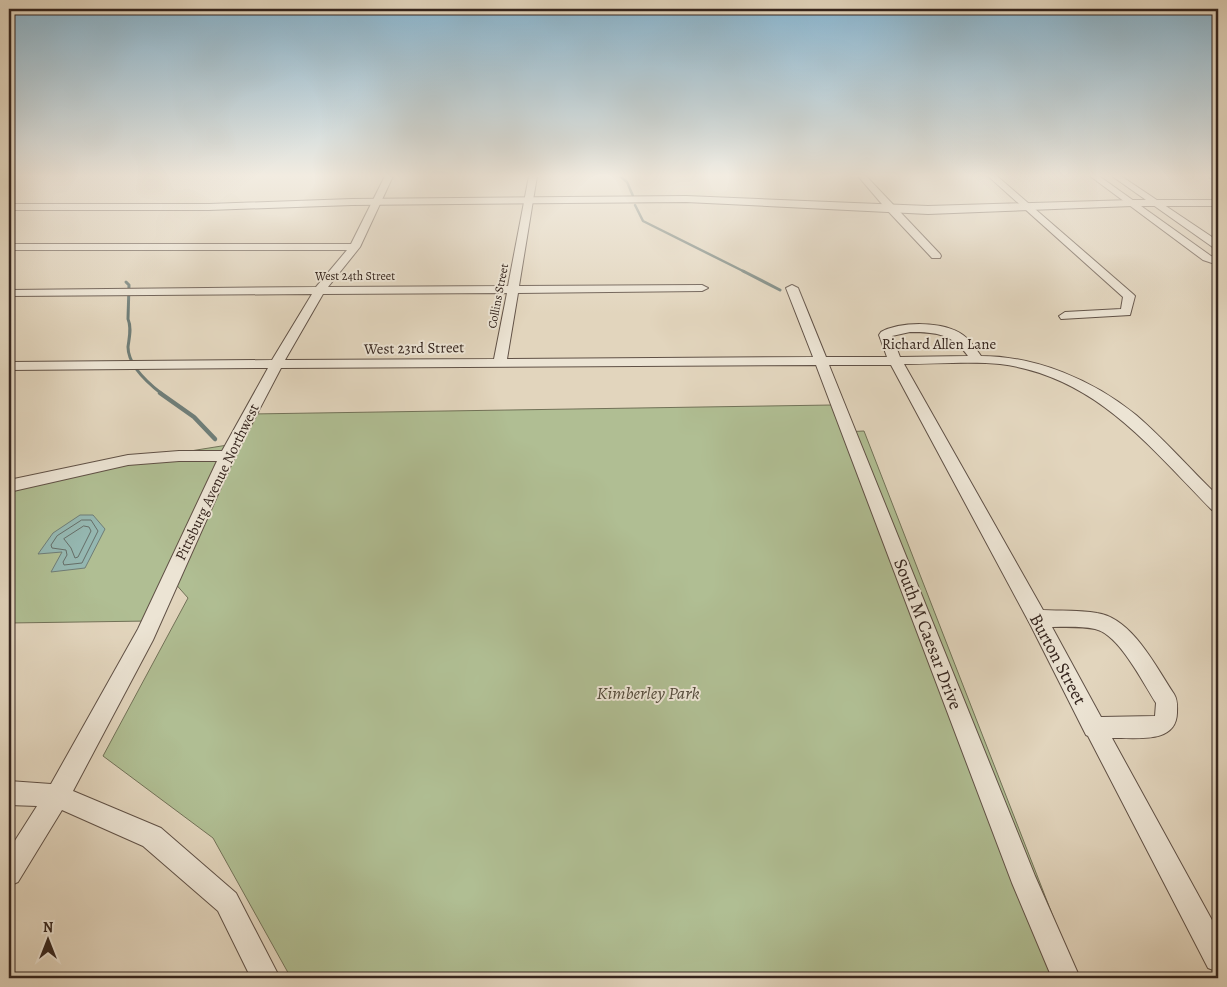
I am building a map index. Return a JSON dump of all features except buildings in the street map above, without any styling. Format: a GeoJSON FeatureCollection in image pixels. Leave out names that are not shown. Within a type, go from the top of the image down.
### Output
{"type":"FeatureCollection","features":[{"type":"Feature","properties":{"kind":"street","name":"Pittsburg Avenue Northwest"},"geometry":{"type":"LineString","coordinates":[[9,873],[57,796],[146,634],[227,456],[276,365],[320,290],[354,247],[366,222]]}},
{"type":"Feature","properties":{"kind":"street","name":"Collins Street"},"geometry":{"type":"LineString","coordinates":[[500,363],[526,222]]}},
{"type":"Feature","properties":{"kind":"street"},"geometry":{"type":"LineString","coordinates":[[903,222],[936,256]]}},
{"type":"Feature","properties":{"kind":"street"},"geometry":{"type":"LineString","coordinates":[[1046,222],[1129,296],[1126,312],[1065,316]]}},
{"type":"Feature","properties":{"kind":"street"},"geometry":{"type":"LineString","coordinates":[[1159,222],[1207,258],[1218,262]]}},
{"type":"Feature","properties":{"kind":"street"},"geometry":{"type":"LineString","coordinates":[[1184,222],[1218,246]]}},
{"type":"Feature","properties":{"kind":"street"},"geometry":{"type":"LineString","coordinates":[[9,247],[354,247]]}},
{"type":"Feature","properties":{"kind":"street","name":"West 24th Street"},"geometry":{"type":"LineString","coordinates":[[9,293],[702,288]]}},
{"type":"Feature","properties":{"kind":"street","name":"South M Caesar Drive"},"geometry":{"type":"LineString","coordinates":[[792,288],[932,641],[1025,883],[1066,978]]}},
{"type":"Feature","properties":{"kind":"street","name":"Burton Street"},"geometry":{"type":"LineString","coordinates":[[976,359],[960,338],[946,331],[932,328],[891,330],[885,335],[895,360],[1037,618],[1218,958]]}},
{"type":"Feature","properties":{"kind":"street","name":"Richard Allen Lane"},"geometry":{"type":"LineString","coordinates":[[820,360],[998,360],[1026,365],[1070,380],[1104,399],[1131,419],[1218,506]]}},
{"type":"Feature","properties":{"kind":"street","name":"West 23rd Street"},"geometry":{"type":"LineString","coordinates":[[9,366],[820,360]]}},
{"type":"Feature","properties":{"kind":"street"},"geometry":{"type":"LineString","coordinates":[[9,486],[128,460],[180,456],[227,456]]}},
{"type":"Feature","properties":{"kind":"street"},"geometry":{"type":"LineString","coordinates":[[1037,618],[1098,621],[1113,628],[1127,641],[1167,701],[1166,718],[1160,726],[1094,728]]}},
{"type":"Feature","properties":{"kind":"street"},"geometry":{"type":"LineString","coordinates":[[9,793],[57,796],[152,837],[227,902],[266,978]]}},
{"type":"Feature","properties":{"kind":"green space","name":"Kimberley Park"},"geometry":{"type":"Polygon","coordinates":[[[832,405],[843,432],[864,431],[1077,978],[291,978],[213,838],[103,756],[188,598],[173,581],[150,621],[9,623],[9,480],[234,444],[251,414],[832,405]]]}},
{"type":"Feature","properties":{"kind":"water"},"geometry":{"type":"Polygon","coordinates":[[[80,515],[93,515],[105,529],[85,568],[51,572],[62,552],[38,554],[53,533],[80,515]]]}},
{"type":"Feature","properties":{"kind":"waterway"},"geometry":{"type":"LineString","coordinates":[[645,222],[743,271]]}},
{"type":"Feature","properties":{"kind":"waterway"},"geometry":{"type":"LineString","coordinates":[[743,271],[780,290]]}},
{"type":"Feature","properties":{"kind":"waterway"},"geometry":{"type":"LineString","coordinates":[[126,282],[129,285],[128,319],[130,329],[128,347],[131,361],[151,385],[162,394]]}},
{"type":"Feature","properties":{"kind":"waterway"},"geometry":{"type":"LineString","coordinates":[[160,393],[194,417],[215,439]]}}]}
